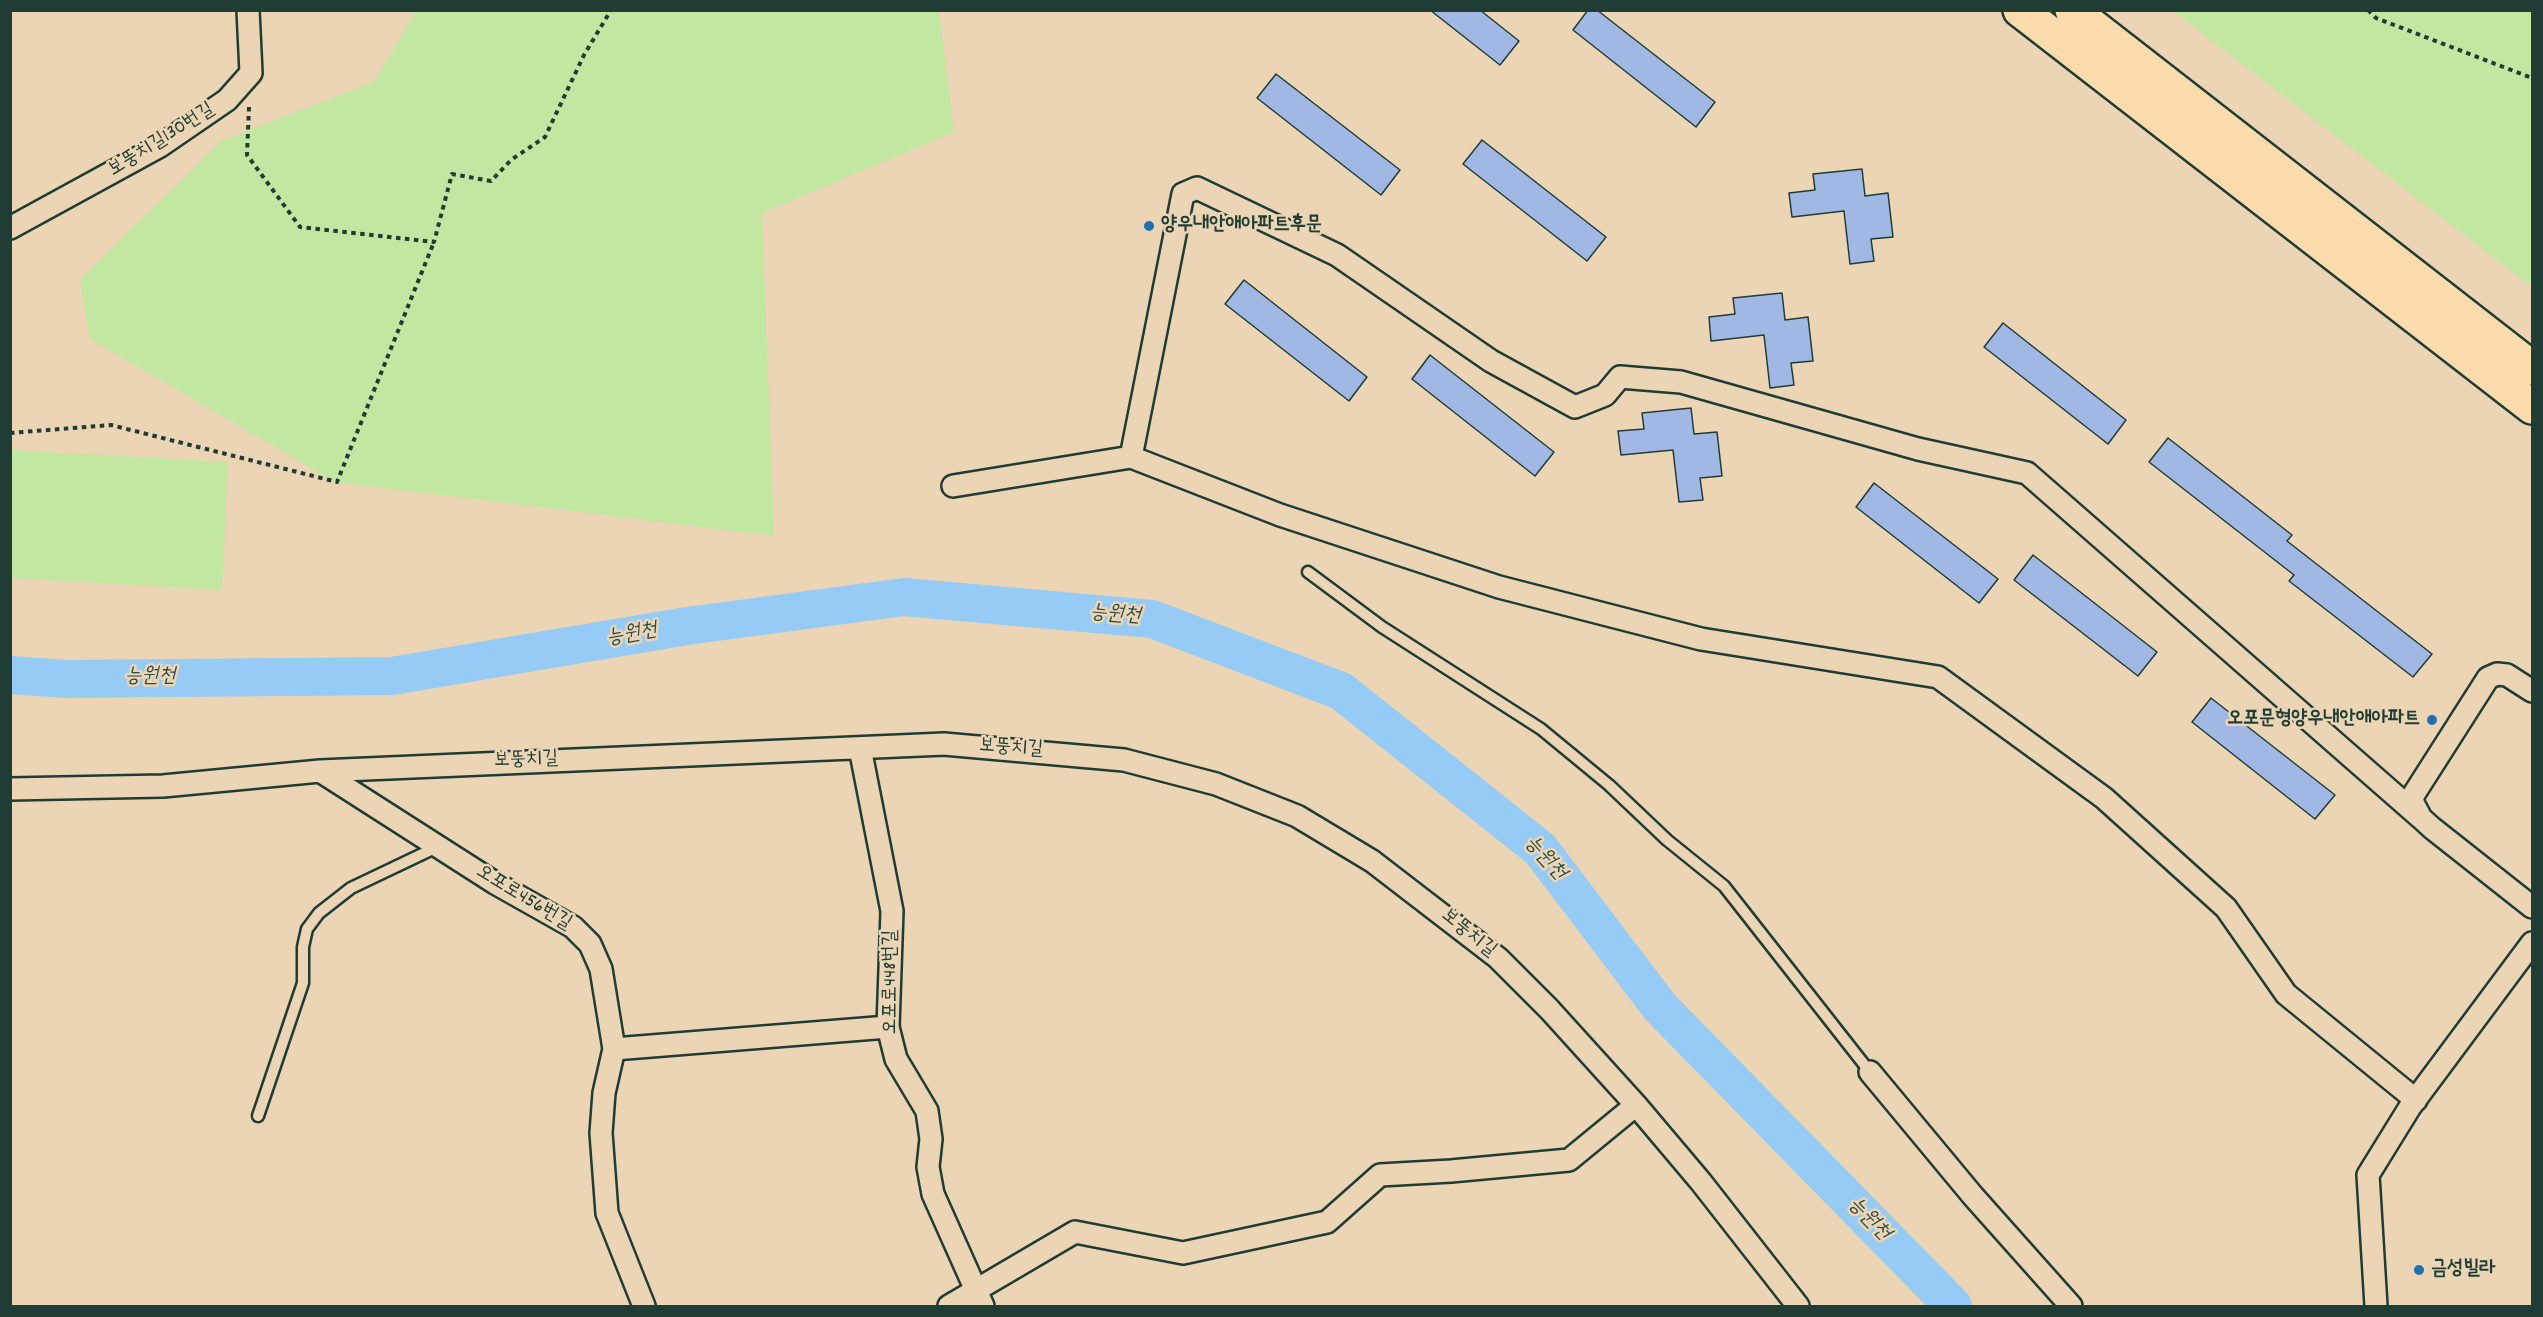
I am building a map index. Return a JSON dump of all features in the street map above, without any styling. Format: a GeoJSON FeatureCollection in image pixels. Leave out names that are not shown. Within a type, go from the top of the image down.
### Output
{"type":"FeatureCollection","features":[{"type":"Feature","properties":{"kind":"highway"},"geometry":{"type":"LineString","coordinates":[[2020,10],[2532,407]]}},
{"type":"Feature","properties":{"kind":"highway"},"geometry":{"type":"LineString","coordinates":[[2072,10],[2532,368]]}},
{"type":"Feature","properties":{"kind":"street"},"geometry":{"type":"LineString","coordinates":[[248,10],[250,73]]}},
{"type":"Feature","properties":{"kind":"street","name":"보뚱치길130번길"},"geometry":{"type":"LineString","coordinates":[[10,228],[160,146],[227,100],[250,73]]}},
{"type":"Feature","properties":{"kind":"street"},"geometry":{"type":"LineString","coordinates":[[1131,457],[1183,194],[1197,188],[1337,255],[1491,361],[1575,407],[1605,394],[1620,377],[1681,382],[1918,449],[2027,473],[2421,818],[2532,907]]}},
{"type":"Feature","properties":{"kind":"street"},"geometry":{"type":"LineString","coordinates":[[953,486],[1131,457],[1280,515],[1499,587],[1701,639],[1938,677],[2104,798],[2226,908],[2286,994],[2416,1100]]}},
{"type":"Feature","properties":{"kind":"street"},"geometry":{"type":"LineString","coordinates":[[2421,818],[2412,801],[2414,794],[2488,678],[2497,674],[2507,675],[2532,690]]}},
{"type":"Feature","properties":{"kind":"street","name":"보뚱치길"},"geometry":{"type":"LineString","coordinates":[[10,789],[163,786],[320,771],[944,744],[1124,760],[1216,784],[1297,816],[1372,861],[1498,958],[1549,1009],[1636,1105],[1701,1182],[1798,1306]]}},
{"type":"Feature","properties":{"kind":"street","name":"오포로448번길"},"geometry":{"type":"LineString","coordinates":[[860,748],[892,911],[888,1027],[896,1059],[927,1111],[931,1139],[928,1167],[933,1194],[980,1298]]}},
{"type":"Feature","properties":{"kind":"street","name":"오포로456번길"},"geometry":{"type":"LineString","coordinates":[[320,771],[437,847],[573,927],[590,944],[601,969],[614,1049],[604,1093],[601,1133],[606,1213],[644,1306]]}},
{"type":"Feature","properties":{"kind":"street"},"geometry":{"type":"LineString","coordinates":[[2376,1306],[2368,1175],[2416,1100],[2532,943]]}},
{"type":"Feature","properties":{"kind":"street"},"geometry":{"type":"LineString","coordinates":[[614,1049],[888,1027]]}},
{"type":"Feature","properties":{"kind":"street"},"geometry":{"type":"LineString","coordinates":[[1870,1072],[1973,1196],[2071,1306]]}},
{"type":"Feature","properties":{"kind":"street"},"geometry":{"type":"LineString","coordinates":[[949,1306],[980,1298],[1075,1232],[1183,1253],[1327,1222],[1380,1175],[1569,1160],[1636,1105]]}},
{"type":"Feature","properties":{"kind":"lane"},"geometry":{"type":"LineString","coordinates":[[1308,572],[1382,627],[1541,729],[1610,785],[1667,840],[1724,886],[1870,1072]]}},
{"type":"Feature","properties":{"kind":"lane"},"geometry":{"type":"LineString","coordinates":[[258,1116],[303,983],[303,947],[307,928],[319,913],[351,888],[437,847]]}},
{"type":"Feature","properties":{"kind":"path"},"geometry":{"type":"LineString","coordinates":[[10,433],[111,425],[337,482],[434,242],[452,174],[490,181],[511,160],[545,137],[584,55],[611,10]]}},
{"type":"Feature","properties":{"kind":"path"},"geometry":{"type":"LineString","coordinates":[[2368,10],[2376,18],[2532,78]]}},
{"type":"Feature","properties":{"kind":"path"},"geometry":{"type":"LineString","coordinates":[[250,73],[247,155],[300,227],[434,242]]}},
{"type":"Feature","properties":{"kind":"green space"},"geometry":{"type":"Polygon","coordinates":[[[416,11],[939,11],[954,132],[762,213],[774,536],[335,482],[90,339],[80,280],[221,141],[374,82],[416,11]]]}},
{"type":"Feature","properties":{"kind":"green space"},"geometry":{"type":"Polygon","coordinates":[[[2173,11],[2532,11],[2532,287],[2173,11]]]}},
{"type":"Feature","properties":{"kind":"green space"},"geometry":{"type":"Polygon","coordinates":[[[11,450],[228,462],[222,590],[11,578],[11,450]]]}},
{"type":"Feature","properties":{"kind":"building"},"geometry":{"type":"Polygon","coordinates":[[[1430,10],[1480,10],[1519,41],[1500,65],[1430,10]]]}},
{"type":"Feature","properties":{"kind":"building"},"geometry":{"type":"Polygon","coordinates":[[[1588,10],[1597,10],[1715,102],[1696,127],[1573,30],[1588,10]]]}},
{"type":"Feature","properties":{"kind":"building"},"geometry":{"type":"Polygon","coordinates":[[[1276,74],[1400,170],[1381,195],[1257,98],[1276,74]]]}},
{"type":"Feature","properties":{"kind":"building"},"geometry":{"type":"Polygon","coordinates":[[[1482,140],[1606,237],[1587,261],[1463,164],[1482,140]]]}},
{"type":"Feature","properties":{"kind":"building"},"geometry":{"type":"Polygon","coordinates":[[[1862,169],[1865,196],[1888,193],[1893,237],[1871,239],[1874,261],[1850,264],[1844,211],[1792,217],[1789,193],[1815,190],[1813,174],[1862,169]]]}},
{"type":"Feature","properties":{"kind":"building"},"geometry":{"type":"Polygon","coordinates":[[[1244,280],[1367,377],[1349,401],[1225,304],[1244,280]]]}},
{"type":"Feature","properties":{"kind":"building"},"geometry":{"type":"Polygon","coordinates":[[[1782,293],[1785,320],[1808,317],[1813,361],[1791,363],[1794,385],[1770,388],[1764,335],[1711,341],[1709,317],[1735,314],[1733,298],[1782,293]]]}},
{"type":"Feature","properties":{"kind":"building"},"geometry":{"type":"Polygon","coordinates":[[[2003,323],[2126,420],[2108,444],[1984,347],[2003,323]]]}},
{"type":"Feature","properties":{"kind":"building"},"geometry":{"type":"Polygon","coordinates":[[[1430,355],[1554,452],[1535,476],[1412,379],[1430,355]]]}},
{"type":"Feature","properties":{"kind":"building"},"geometry":{"type":"Polygon","coordinates":[[[1691,408],[1694,434],[1717,432],[1722,476],[1700,478],[1703,500],[1679,502],[1673,450],[1621,455],[1618,431],[1644,429],[1642,413],[1691,408]]]}},
{"type":"Feature","properties":{"kind":"building"},"geometry":{"type":"Polygon","coordinates":[[[2168,438],[2292,535],[2287,541],[2432,654],[2413,677],[2289,581],[2294,575],[2149,462],[2168,438]]]}},
{"type":"Feature","properties":{"kind":"building"},"geometry":{"type":"Polygon","coordinates":[[[1874,483],[1998,579],[1979,603],[1856,507],[1874,483]]]}},
{"type":"Feature","properties":{"kind":"building"},"geometry":{"type":"Polygon","coordinates":[[[2033,555],[2157,652],[2138,676],[2014,580],[2033,555]]]}},
{"type":"Feature","properties":{"kind":"building"},"geometry":{"type":"Polygon","coordinates":[[[2211,698],[2335,795],[2315,819],[2192,722],[2211,698]]]}},
{"type":"Feature","properties":{"kind":"waterway","name":"능원천"},"geometry":{"type":"LineString","coordinates":[[10,675],[66,679],[392,676],[687,626],[904,597],[1152,619],[1341,691],[1540,849],[1660,1007],[1953,1306]]}},
{"type":"Feature","properties":{"kind":"place","name":"양우내안애아파트후문"},"geometry":{"type":"Point","coordinates":[1149,226]}},
{"type":"Feature","properties":{"kind":"place","name":"오포문형양우내안애아파트"},"geometry":{"type":"Point","coordinates":[2432,720]}},
{"type":"Feature","properties":{"kind":"place","name":"금성빌라"},"geometry":{"type":"Point","coordinates":[2419,1270]}}]}
